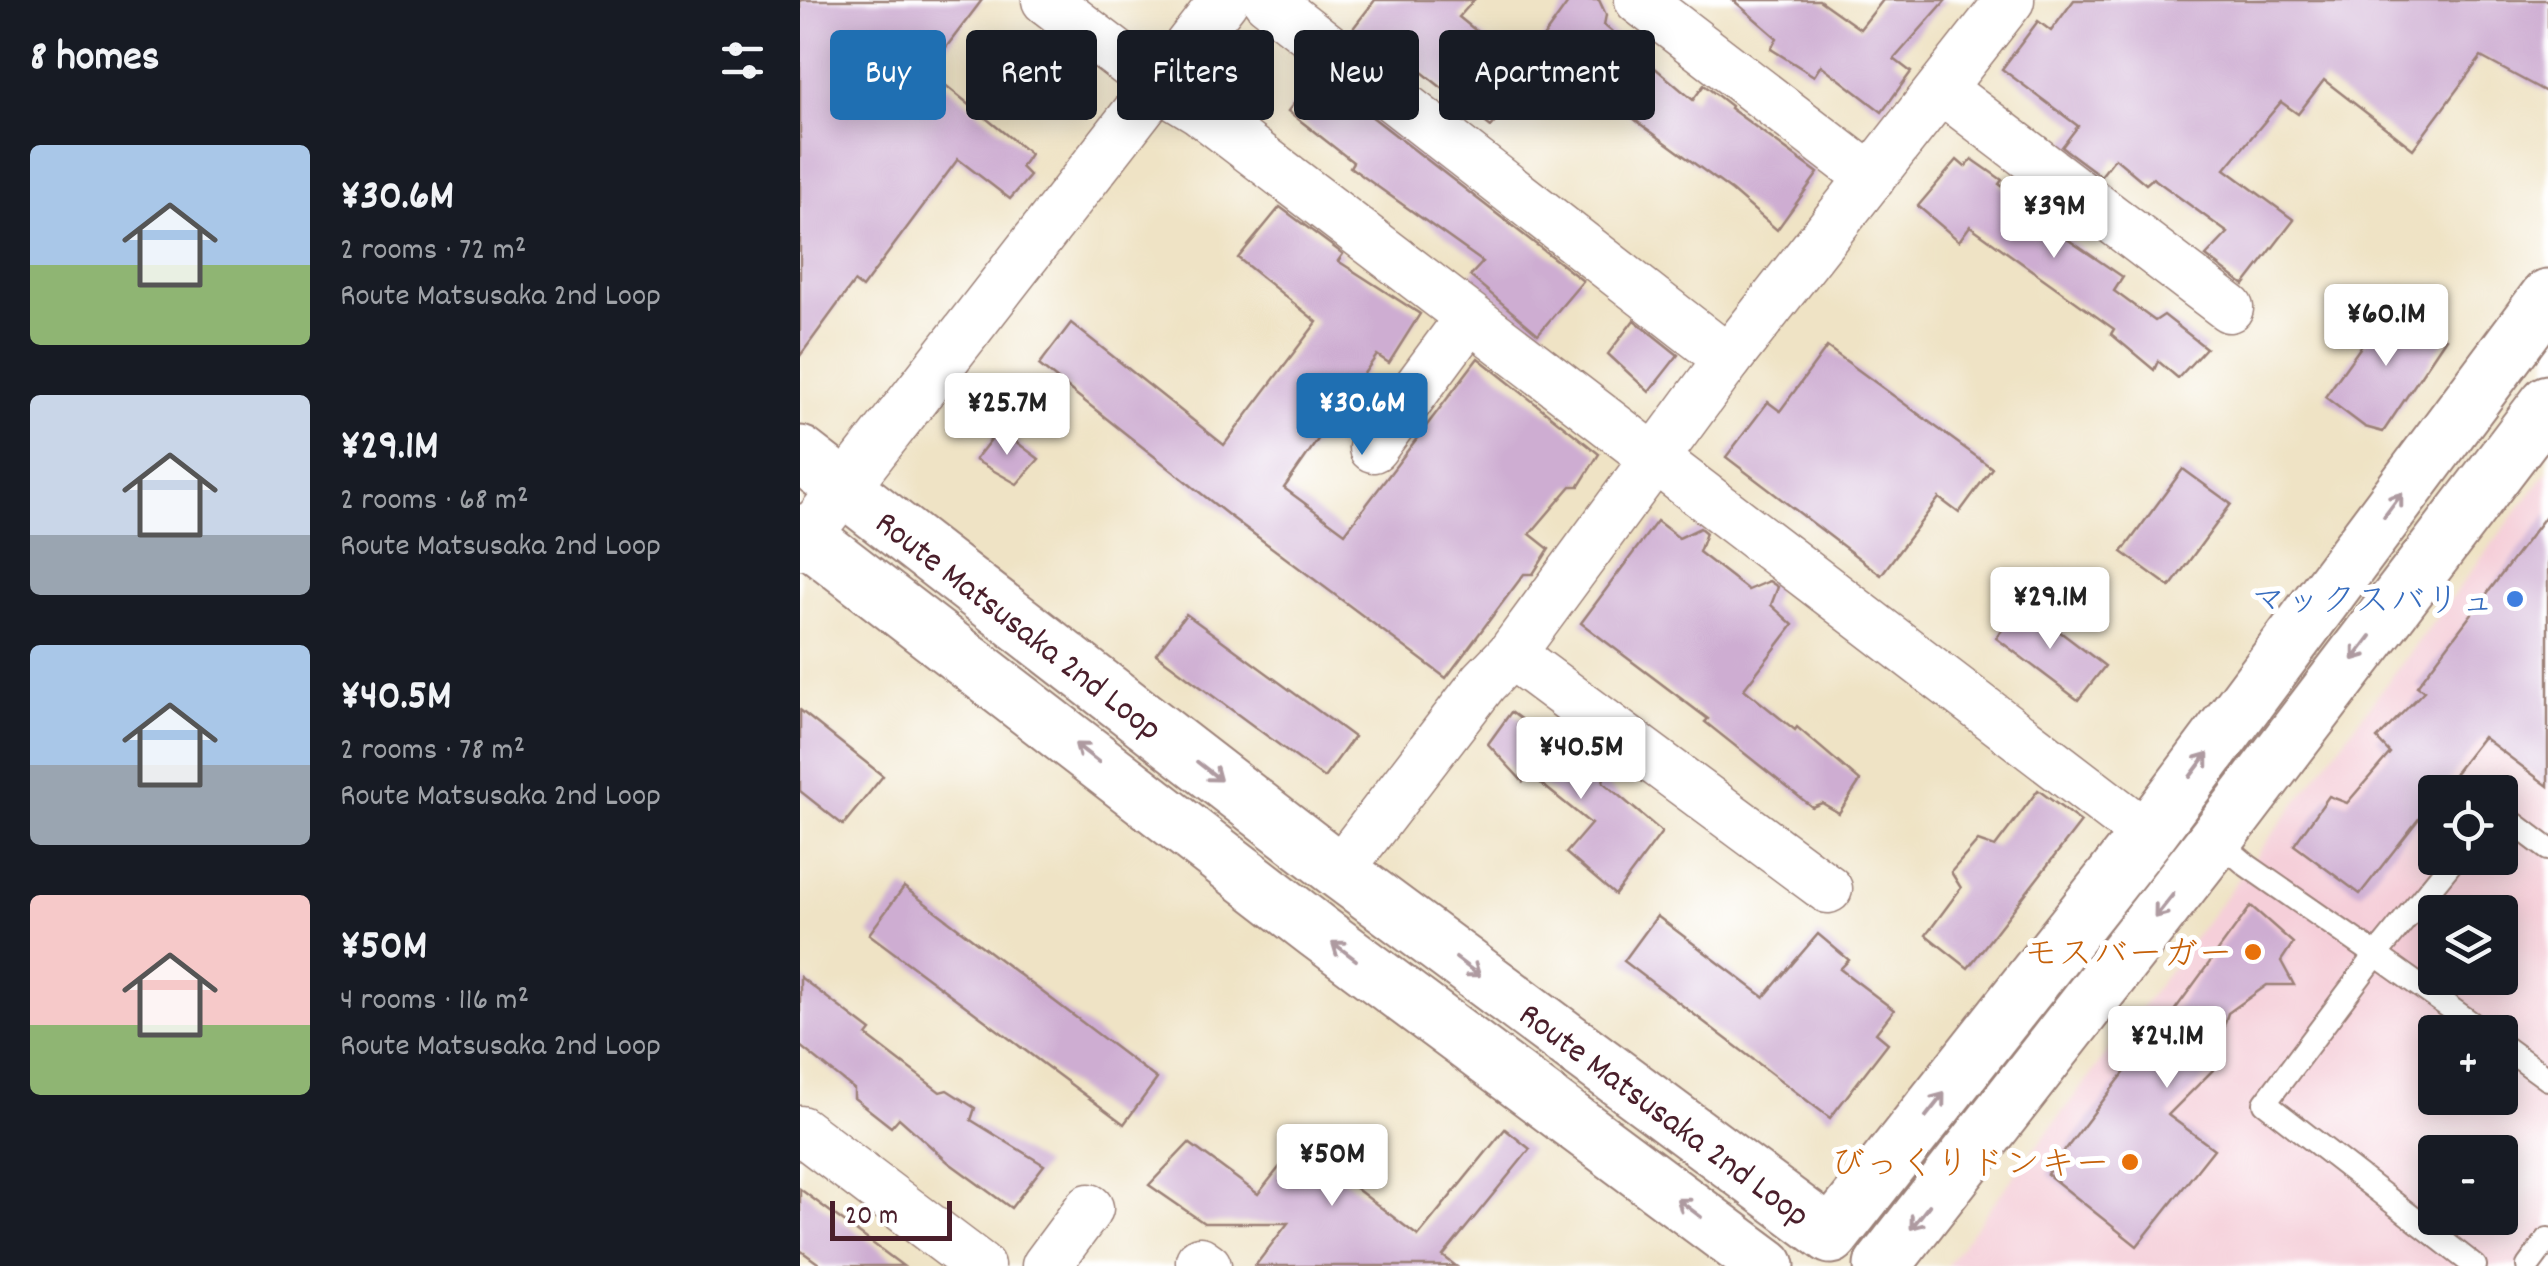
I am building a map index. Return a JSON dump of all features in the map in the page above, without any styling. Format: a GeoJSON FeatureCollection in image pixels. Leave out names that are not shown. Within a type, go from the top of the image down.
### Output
{"type":"FeatureCollection","features":[{"type":"Feature","properties":{"kind":"main road","name":"Route Matsusaka 2nd Loop"},"geometry":{"type":"LineString","coordinates":[[800,454],[1339,871],[1831,1236],[2147,835],[2548,297]]}},
{"type":"Feature","properties":{"kind":"main road"},"geometry":{"type":"LineString","coordinates":[[1882,1266],[2216,839],[2548,403]]}},
{"type":"Feature","properties":{"kind":"main road","name":"Route Matsusaka 2nd Loop"},"geometry":{"type":"LineString","coordinates":[[802,538],[1302,919],[1768,1266]]}},
{"type":"Feature","properties":{"kind":"street"},"geometry":{"type":"LineString","coordinates":[[1046,0],[1117,54]]}},
{"type":"Feature","properties":{"kind":"street"},"geometry":{"type":"LineString","coordinates":[[1200,30],[1224,0]]}},
{"type":"Feature","properties":{"kind":"street"},"geometry":{"type":"LineString","coordinates":[[1267,0],[1728,359]]}},
{"type":"Feature","properties":{"kind":"street"},"geometry":{"type":"LineString","coordinates":[[1639,0],[1871,178]]}},
{"type":"Feature","properties":{"kind":"street"},"geometry":{"type":"LineString","coordinates":[[1339,871],[1484,682],[1511,654],[1728,359],[2010,0]]}},
{"type":"Feature","properties":{"kind":"street"},"geometry":{"type":"LineString","coordinates":[[1941,89],[2229,308]]}},
{"type":"Feature","properties":{"kind":"street"},"geometry":{"type":"LineString","coordinates":[[802,538],[1128,120]]}},
{"type":"Feature","properties":{"kind":"street"},"geometry":{"type":"LineString","coordinates":[[1211,120],[2147,835]]}},
{"type":"Feature","properties":{"kind":"street"},"geometry":{"type":"LineString","coordinates":[[1373,448],[1468,318]]}},
{"type":"Feature","properties":{"kind":"street"},"geometry":{"type":"LineString","coordinates":[[1511,654],[1828,890]]}},
{"type":"Feature","properties":{"kind":"street"},"geometry":{"type":"LineString","coordinates":[[800,1130],[980,1266]]}},
{"type":"Feature","properties":{"kind":"street"},"geometry":{"type":"LineString","coordinates":[[1046,1266],[1089,1208]]}},
{"type":"Feature","properties":{"kind":"lane"},"geometry":{"type":"LineString","coordinates":[[2518,827],[2548,849]]}},
{"type":"Feature","properties":{"kind":"lane"},"geometry":{"type":"LineString","coordinates":[[2216,839],[2248,866],[2460,1015]]}},
{"type":"Feature","properties":{"kind":"lane"},"geometry":{"type":"LineString","coordinates":[[2440,875],[2264,1102],[2474,1266]]}},
{"type":"Feature","properties":{"kind":"lane"},"geometry":{"type":"LineString","coordinates":[[2518,1057],[2548,1079]]}},
{"type":"Feature","properties":{"kind":"lane"},"geometry":{"type":"LineString","coordinates":[[2528,1266],[2548,1239]]}},
{"type":"Feature","properties":{"kind":"shaded area"},"geometry":{"type":"Polygon","coordinates":[[[2548,470],[2548,1266],[1946,1266],[2548,470]]]}},
{"type":"Feature","properties":{"kind":"building"},"geometry":{"type":"Polygon","coordinates":[[[800,0],[982,0],[946,47],[946,30],[830,30],[830,120],[946,120],[946,86],[966,102],[966,120],[988,120],[1030,154],[1021,167],[1030,176],[1010,199],[958,159],[862,288],[854,282],[800,356],[800,0]]]}},
{"type":"Feature","properties":{"kind":"building"},"geometry":{"type":"Polygon","coordinates":[[[1375,0],[1474,0],[1459,17],[1475,30],[1439,30],[1439,86],[1419,70],[1419,30],[1352,30],[1375,0]]]}},
{"type":"Feature","properties":{"kind":"building"},"geometry":{"type":"Polygon","coordinates":[[[1570,0],[1599,0],[1606,15],[1604,25],[1610,30],[1548,30],[1570,0]]]}},
{"type":"Feature","properties":{"kind":"building"},"geometry":{"type":"Polygon","coordinates":[[[1733,0],[1819,0],[1860,29],[1883,0],[1946,0],[1894,59],[1911,72],[1882,112],[1821,65],[1814,76],[1771,49],[1777,38],[1733,0]]]}},
{"type":"Feature","properties":{"kind":"building"},"geometry":{"type":"Polygon","coordinates":[[[2074,0],[2548,0],[2548,93],[2481,57],[2413,149],[2324,80],[2298,114],[2281,102],[2225,169],[2294,220],[2244,285],[2206,256],[2228,233],[2153,178],[2146,184],[2115,158],[2101,176],[2062,147],[2078,126],[2002,69],[2038,21],[2051,31],[2074,0]]]}},
{"type":"Feature","properties":{"kind":"building"},"geometry":{"type":"Polygon","coordinates":[[[1655,68],[1693,100],[1704,85],[1818,173],[1777,230],[1732,191],[1635,120],[1655,120],[1655,68]]]}},
{"type":"Feature","properties":{"kind":"building"},"geometry":{"type":"Polygon","coordinates":[[[1299,120],[1376,120],[1583,281],[1538,334],[1470,276],[1483,262],[1350,167],[1353,162],[1299,120]]]}},
{"type":"Feature","properties":{"kind":"building"},"geometry":{"type":"Polygon","coordinates":[[[1972,159],[2051,222],[2048,226],[2123,277],[2114,291],[2155,321],[2164,315],[2206,348],[2178,378],[2158,361],[2154,370],[2111,334],[2114,329],[1970,226],[1959,241],[1918,206],[1957,160],[1965,167],[1972,159]]]}},
{"type":"Feature","properties":{"kind":"building"},"geometry":{"type":"Polygon","coordinates":[[[1280,207],[1343,254],[1338,261],[1420,314],[1389,363],[1377,355],[1284,488],[1345,533],[1478,358],[1599,454],[1579,486],[1571,486],[1530,534],[1549,549],[1533,574],[1524,574],[1446,678],[1227,514],[1039,365],[1071,323],[1224,445],[1317,322],[1238,258],[1280,207]]]}},
{"type":"Feature","properties":{"kind":"building"},"geometry":{"type":"Polygon","coordinates":[[[2392,303],[2446,338],[2383,432],[2365,427],[2325,397],[2392,303]]]}},
{"type":"Feature","properties":{"kind":"building"},"geometry":{"type":"Polygon","coordinates":[[[1634,320],[1678,355],[1649,392],[1608,354],[1634,320]]]}},
{"type":"Feature","properties":{"kind":"building"},"geometry":{"type":"Polygon","coordinates":[[[1827,347],[1992,468],[1959,513],[1939,498],[1881,575],[1726,457],[1768,402],[1780,411],[1827,347]]]}},
{"type":"Feature","properties":{"kind":"building"},"geometry":{"type":"Polygon","coordinates":[[[999,429],[1039,459],[1017,484],[975,460],[999,429]]]}},
{"type":"Feature","properties":{"kind":"building"},"geometry":{"type":"Polygon","coordinates":[[[2183,469],[2231,504],[2170,587],[2122,552],[2183,469]]]}},
{"type":"Feature","properties":{"kind":"building"},"geometry":{"type":"Polygon","coordinates":[[[2548,513],[2548,786],[2483,737],[2453,775],[2418,775],[2418,820],[2360,894],[2294,845],[2329,796],[2347,803],[2390,753],[2377,739],[2424,691],[2417,686],[2548,513]]]}},
{"type":"Feature","properties":{"kind":"building"},"geometry":{"type":"Polygon","coordinates":[[[1657,521],[1679,538],[1700,528],[1706,533],[1699,552],[1748,590],[1769,581],[1778,587],[1771,605],[1793,625],[1744,689],[1795,730],[1797,727],[1860,781],[1839,813],[1822,803],[1812,807],[1705,722],[1708,719],[1581,623],[1657,521]]]}},
{"type":"Feature","properties":{"kind":"building"},"geometry":{"type":"Polygon","coordinates":[[[2022,603],[2105,666],[2078,700],[1996,638],[2022,603]]]}},
{"type":"Feature","properties":{"kind":"building"},"geometry":{"type":"Polygon","coordinates":[[[1186,614],[1354,737],[1324,778],[1156,654],[1186,614]]]}},
{"type":"Feature","properties":{"kind":"building"},"geometry":{"type":"Polygon","coordinates":[[[800,710],[883,776],[843,825],[800,791],[800,710]]]}},
{"type":"Feature","properties":{"kind":"building"},"geometry":{"type":"Polygon","coordinates":[[[1511,712],[1575,758],[1579,753],[1606,769],[1603,782],[1662,832],[1615,895],[1566,853],[1591,824],[1528,773],[1523,782],[1488,744],[1511,712]]]}},
{"type":"Feature","properties":{"kind":"building"},"geometry":{"type":"Polygon","coordinates":[[[2038,790],[2081,822],[1968,968],[1926,935],[1961,888],[1951,872],[1978,841],[1995,847],[2038,790]]]}},
{"type":"Feature","properties":{"kind":"building"},"geometry":{"type":"Polygon","coordinates":[[[904,887],[1157,1079],[1124,1124],[869,934],[904,887]]]}},
{"type":"Feature","properties":{"kind":"building"},"geometry":{"type":"Polygon","coordinates":[[[2251,906],[2293,943],[2281,961],[2294,985],[2267,985],[2228,1013],[2215,1052],[2216,1067],[2168,1115],[2214,1149],[2137,1246],[2047,1174],[2140,1052],[2135,1050],[2174,1011],[2251,906]]]}},
{"type":"Feature","properties":{"kind":"building"},"geometry":{"type":"Polygon","coordinates":[[[1657,916],[1764,997],[1818,934],[1849,960],[1840,969],[1894,1010],[1876,1033],[1888,1043],[1830,1118],[1624,961],[1657,916]]]}},
{"type":"Feature","properties":{"kind":"building"},"geometry":{"type":"Polygon","coordinates":[[[800,977],[871,1031],[867,1036],[940,1092],[947,1090],[975,1108],[971,1120],[1044,1165],[1011,1208],[948,1162],[899,1118],[891,1127],[854,1098],[854,1089],[800,1046],[800,977]]]}},
{"type":"Feature","properties":{"kind":"building"},"geometry":{"type":"Polygon","coordinates":[[[1505,1129],[1530,1149],[1443,1256],[1456,1266],[1255,1266],[1288,1223],[1204,1223],[1149,1185],[1189,1143],[1258,1194],[1298,1144],[1418,1236],[1505,1129]]]}},
{"type":"Feature","properties":{"kind":"building"},"geometry":{"type":"Polygon","coordinates":[[[800,1189],[903,1266],[822,1266],[800,1250],[800,1189]]]}},
{"type":"Feature","properties":{"kind":"place","name":"マックスバリュ"},"geometry":{"type":"Point","coordinates":[2515,599]}},
{"type":"Feature","properties":{"kind":"place","name":"モスバーガー"},"geometry":{"type":"Point","coordinates":[2253,952]}},
{"type":"Feature","properties":{"kind":"place","name":"びっくりドンキー"},"geometry":{"type":"Point","coordinates":[2130,1162]}}]}
